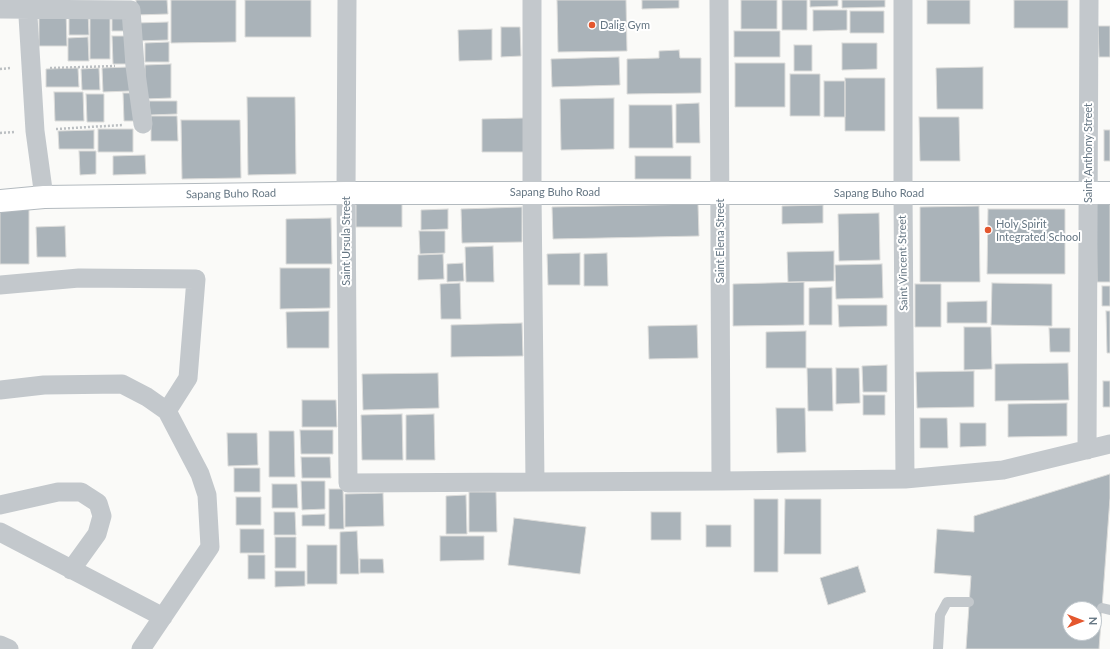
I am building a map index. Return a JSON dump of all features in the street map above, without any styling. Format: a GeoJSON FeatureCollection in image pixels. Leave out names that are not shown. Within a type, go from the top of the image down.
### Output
{"type":"FeatureCollection","features":[{"type":"Feature","properties":{"kind":"street","name":"Saint Ursula Street"},"geometry":{"type":"LineString","coordinates":[[347,0],[346,192],[348,483],[535,482]]}},
{"type":"Feature","properties":{"kind":"street"},"geometry":{"type":"LineString","coordinates":[[532,0],[535,482],[721,482],[906,479],[1003,470],[1110,444]]}},
{"type":"Feature","properties":{"kind":"street","name":"Saint Elena Street"},"geometry":{"type":"LineString","coordinates":[[719,0],[721,482]]}},
{"type":"Feature","properties":{"kind":"street","name":"Saint Vincent Street"},"geometry":{"type":"LineString","coordinates":[[903,0],[902,193],[906,479]]}},
{"type":"Feature","properties":{"kind":"street","name":"Saint Anthony Street"},"geometry":{"type":"LineString","coordinates":[[1087,450],[1089,0]]}},
{"type":"Feature","properties":{"kind":"street"},"geometry":{"type":"LineString","coordinates":[[27,4],[35,131],[44,197]]}},
{"type":"Feature","properties":{"kind":"street"},"geometry":{"type":"LineString","coordinates":[[0,9],[27,4],[131,10],[135,66],[143,124]]}},
{"type":"Feature","properties":{"kind":"street","name":"Sapang Buho Road"},"geometry":{"type":"LineString","coordinates":[[0,201],[44,197],[346,192],[1110,193]]}},
{"type":"Feature","properties":{"kind":"street"},"geometry":{"type":"LineString","coordinates":[[0,285],[80,278],[196,279],[188,378],[167,411]]}},
{"type":"Feature","properties":{"kind":"street"},"geometry":{"type":"LineString","coordinates":[[0,390],[44,385],[122,384],[147,397],[167,411],[200,474],[207,495],[210,547],[141,649]]}},
{"type":"Feature","properties":{"kind":"street"},"geometry":{"type":"LineString","coordinates":[[0,505],[58,492],[81,492],[98,503],[102,516],[97,534],[71,570]]}},
{"type":"Feature","properties":{"kind":"street"},"geometry":{"type":"LineString","coordinates":[[0,532],[164,617]]}},
{"type":"Feature","properties":{"kind":"street"},"geometry":{"type":"LineString","coordinates":[[0,645],[9,649]]}},
{"type":"Feature","properties":{"kind":"lane"},"geometry":{"type":"LineString","coordinates":[[938,649],[940,615],[947,602],[969,602]]}},
{"type":"Feature","properties":{"kind":"path"},"geometry":{"type":"LineString","coordinates":[[0,69],[135,66]]}},
{"type":"Feature","properties":{"kind":"path"},"geometry":{"type":"LineString","coordinates":[[0,133],[143,124]]}},
{"type":"Feature","properties":{"kind":"building"},"geometry":{"type":"Polygon","coordinates":[[[136,0],[167,0],[168,14],[136,15],[136,0]]]}},
{"type":"Feature","properties":{"kind":"building"},"geometry":{"type":"Polygon","coordinates":[[[171,0],[236,0],[236,42],[171,43],[171,0]]]}},
{"type":"Feature","properties":{"kind":"building"},"geometry":{"type":"Polygon","coordinates":[[[245,0],[311,0],[311,37],[245,37],[245,0]]]}},
{"type":"Feature","properties":{"kind":"building","name":"Dalig Gym"},"geometry":{"type":"Polygon","coordinates":[[[557,0],[626,0],[627,51],[558,52],[557,0]]]}},
{"type":"Feature","properties":{"kind":"building"},"geometry":{"type":"Polygon","coordinates":[[[642,0],[679,0],[679,8],[642,9],[642,0]]]}},
{"type":"Feature","properties":{"kind":"building"},"geometry":{"type":"Polygon","coordinates":[[[741,0],[777,0],[777,29],[741,29],[741,0]]]}},
{"type":"Feature","properties":{"kind":"building"},"geometry":{"type":"Polygon","coordinates":[[[782,0],[807,0],[807,30],[782,30],[782,0]]]}},
{"type":"Feature","properties":{"kind":"building"},"geometry":{"type":"Polygon","coordinates":[[[810,0],[838,0],[838,6],[810,7],[810,0]]]}},
{"type":"Feature","properties":{"kind":"building"},"geometry":{"type":"Polygon","coordinates":[[[842,0],[885,0],[885,7],[842,8],[842,0]]]}},
{"type":"Feature","properties":{"kind":"building"},"geometry":{"type":"Polygon","coordinates":[[[927,0],[970,0],[970,24],[927,24],[927,0]]]}},
{"type":"Feature","properties":{"kind":"building"},"geometry":{"type":"Polygon","coordinates":[[[1014,0],[1068,0],[1068,28],[1014,28],[1014,0]]]}},
{"type":"Feature","properties":{"kind":"building"},"geometry":{"type":"Polygon","coordinates":[[[66,10],[67,46],[39,46],[39,11],[66,10]]]}},
{"type":"Feature","properties":{"kind":"building"},"geometry":{"type":"Polygon","coordinates":[[[813,10],[847,10],[847,30],[813,31],[813,10]]]}},
{"type":"Feature","properties":{"kind":"building"},"geometry":{"type":"Polygon","coordinates":[[[69,11],[88,11],[89,35],[69,35],[69,11]]]}},
{"type":"Feature","properties":{"kind":"building"},"geometry":{"type":"Polygon","coordinates":[[[90,11],[110,11],[110,59],[90,59],[90,11]]]}},
{"type":"Feature","properties":{"kind":"building"},"geometry":{"type":"Polygon","coordinates":[[[128,11],[128,31],[112,31],[112,12],[128,11]]]}},
{"type":"Feature","properties":{"kind":"building"},"geometry":{"type":"Polygon","coordinates":[[[850,11],[884,11],[884,33],[850,33],[850,11]]]}},
{"type":"Feature","properties":{"kind":"building"},"geometry":{"type":"Polygon","coordinates":[[[168,22],[168,40],[136,41],[136,23],[168,22]]]}},
{"type":"Feature","properties":{"kind":"building"},"geometry":{"type":"Polygon","coordinates":[[[1098,26],[1110,26],[1110,57],[1099,57],[1098,26]]]}},
{"type":"Feature","properties":{"kind":"building"},"geometry":{"type":"Polygon","coordinates":[[[501,27],[520,27],[521,56],[501,57],[501,27]]]}},
{"type":"Feature","properties":{"kind":"building"},"geometry":{"type":"Polygon","coordinates":[[[492,29],[492,60],[459,61],[458,30],[492,29]]]}},
{"type":"Feature","properties":{"kind":"building"},"geometry":{"type":"Polygon","coordinates":[[[734,31],[780,31],[780,57],[734,57],[734,31]]]}},
{"type":"Feature","properties":{"kind":"building"},"geometry":{"type":"Polygon","coordinates":[[[112,36],[129,36],[130,64],[113,64],[112,36]]]}},
{"type":"Feature","properties":{"kind":"building"},"geometry":{"type":"Polygon","coordinates":[[[88,37],[89,61],[68,61],[68,38],[88,37]]]}},
{"type":"Feature","properties":{"kind":"building"},"geometry":{"type":"Polygon","coordinates":[[[169,42],[169,62],[145,62],[145,43],[169,42]]]}},
{"type":"Feature","properties":{"kind":"building"},"geometry":{"type":"Polygon","coordinates":[[[842,43],[877,43],[877,69],[842,70],[842,43]]]}},
{"type":"Feature","properties":{"kind":"building"},"geometry":{"type":"Polygon","coordinates":[[[794,45],[812,45],[812,71],[794,71],[794,45]]]}},
{"type":"Feature","properties":{"kind":"building"},"geometry":{"type":"Polygon","coordinates":[[[679,50],[680,58],[701,58],[701,93],[627,94],[627,59],[659,58],[659,51],[679,50]]]}},
{"type":"Feature","properties":{"kind":"building"},"geometry":{"type":"Polygon","coordinates":[[[619,57],[620,85],[552,87],[551,59],[619,57]]]}},
{"type":"Feature","properties":{"kind":"building"},"geometry":{"type":"Polygon","coordinates":[[[735,63],[785,63],[785,107],[735,107],[735,63]]]}},
{"type":"Feature","properties":{"kind":"building"},"geometry":{"type":"Polygon","coordinates":[[[171,64],[171,98],[145,99],[145,65],[171,64]]]}},
{"type":"Feature","properties":{"kind":"building"},"geometry":{"type":"Polygon","coordinates":[[[129,67],[130,91],[103,92],[102,68],[129,67]]]}},
{"type":"Feature","properties":{"kind":"building"},"geometry":{"type":"Polygon","coordinates":[[[983,67],[983,109],[937,109],[936,68],[983,67]]]}},
{"type":"Feature","properties":{"kind":"building"},"geometry":{"type":"Polygon","coordinates":[[[78,68],[79,87],[46,87],[46,69],[78,68]]]}},
{"type":"Feature","properties":{"kind":"building"},"geometry":{"type":"Polygon","coordinates":[[[99,68],[100,90],[82,90],[81,69],[99,68]]]}},
{"type":"Feature","properties":{"kind":"building"},"geometry":{"type":"Polygon","coordinates":[[[790,74],[820,74],[820,116],[790,116],[790,74]]]}},
{"type":"Feature","properties":{"kind":"building"},"geometry":{"type":"Polygon","coordinates":[[[845,78],[885,78],[885,131],[845,131],[845,78]]]}},
{"type":"Feature","properties":{"kind":"building"},"geometry":{"type":"Polygon","coordinates":[[[824,81],[845,81],[845,117],[824,117],[824,81]]]}},
{"type":"Feature","properties":{"kind":"building"},"geometry":{"type":"Polygon","coordinates":[[[54,92],[83,92],[84,121],[55,121],[54,92]]]}},
{"type":"Feature","properties":{"kind":"building"},"geometry":{"type":"Polygon","coordinates":[[[123,93],[139,93],[139,121],[124,121],[123,93]]]}},
{"type":"Feature","properties":{"kind":"building"},"geometry":{"type":"Polygon","coordinates":[[[86,94],[104,94],[104,122],[87,122],[86,94]]]}},
{"type":"Feature","properties":{"kind":"building"},"geometry":{"type":"Polygon","coordinates":[[[247,97],[295,97],[296,174],[248,175],[247,97]]]}},
{"type":"Feature","properties":{"kind":"building"},"geometry":{"type":"Polygon","coordinates":[[[614,98],[614,149],[561,150],[560,99],[614,98]]]}},
{"type":"Feature","properties":{"kind":"building"},"geometry":{"type":"Polygon","coordinates":[[[149,101],[177,101],[177,114],[150,115],[149,101]]]}},
{"type":"Feature","properties":{"kind":"building"},"geometry":{"type":"Polygon","coordinates":[[[699,103],[700,143],[676,143],[676,104],[699,103]]]}},
{"type":"Feature","properties":{"kind":"building"},"geometry":{"type":"Polygon","coordinates":[[[629,105],[672,105],[673,148],[629,148],[629,105]]]}},
{"type":"Feature","properties":{"kind":"building"},"geometry":{"type":"Polygon","coordinates":[[[151,116],[177,116],[178,141],[151,141],[151,116]]]}},
{"type":"Feature","properties":{"kind":"building"},"geometry":{"type":"Polygon","coordinates":[[[919,117],[959,117],[960,161],[920,161],[919,117]]]}},
{"type":"Feature","properties":{"kind":"building"},"geometry":{"type":"Polygon","coordinates":[[[525,118],[526,152],[482,152],[482,119],[525,118]]]}},
{"type":"Feature","properties":{"kind":"building"},"geometry":{"type":"Polygon","coordinates":[[[181,120],[240,120],[241,178],[182,179],[181,120]]]}},
{"type":"Feature","properties":{"kind":"building"},"geometry":{"type":"Polygon","coordinates":[[[98,129],[133,129],[133,152],[98,152],[98,129]]]}},
{"type":"Feature","properties":{"kind":"building"},"geometry":{"type":"Polygon","coordinates":[[[94,130],[94,149],[59,149],[58,131],[94,130]]]}},
{"type":"Feature","properties":{"kind":"building"},"geometry":{"type":"Polygon","coordinates":[[[1104,130],[1110,130],[1110,161],[1104,161],[1104,130]]]}},
{"type":"Feature","properties":{"kind":"building"},"geometry":{"type":"Polygon","coordinates":[[[79,151],[96,151],[96,174],[80,175],[79,151]]]}},
{"type":"Feature","properties":{"kind":"building"},"geometry":{"type":"Polygon","coordinates":[[[145,155],[146,174],[113,175],[113,156],[145,155]]]}},
{"type":"Feature","properties":{"kind":"building"},"geometry":{"type":"Polygon","coordinates":[[[635,156],[691,156],[691,179],[635,179],[635,156]]]}},
{"type":"Feature","properties":{"kind":"building"},"geometry":{"type":"Polygon","coordinates":[[[402,199],[402,227],[356,227],[356,200],[402,199]]]}},
{"type":"Feature","properties":{"kind":"building"},"geometry":{"type":"Polygon","coordinates":[[[1096,203],[1110,203],[1110,282],[1097,282],[1096,203]]]}},
{"type":"Feature","properties":{"kind":"building"},"geometry":{"type":"Polygon","coordinates":[[[698,204],[699,236],[553,239],[552,207],[698,204]]]}},
{"type":"Feature","properties":{"kind":"building"},"geometry":{"type":"Polygon","coordinates":[[[823,205],[823,223],[782,224],[782,206],[823,205]]]}},
{"type":"Feature","properties":{"kind":"building"},"geometry":{"type":"Polygon","coordinates":[[[0,206],[29,206],[29,264],[0,264],[0,206]]]}},
{"type":"Feature","properties":{"kind":"building"},"geometry":{"type":"Polygon","coordinates":[[[979,206],[980,282],[920,282],[920,207],[979,206]]]}},
{"type":"Feature","properties":{"kind":"building"},"geometry":{"type":"Polygon","coordinates":[[[522,207],[522,242],[462,243],[461,209],[522,207]]]}},
{"type":"Feature","properties":{"kind":"building"},"geometry":{"type":"Polygon","coordinates":[[[448,209],[448,229],[421,230],[421,210],[448,209]]]}},
{"type":"Feature","properties":{"kind":"building"},"geometry":{"type":"Polygon","coordinates":[[[988,209],[1065,209],[1065,274],[987,274],[988,209]]]}},
{"type":"Feature","properties":{"kind":"building"},"geometry":{"type":"Polygon","coordinates":[[[879,213],[880,260],[839,261],[838,214],[879,213]]]}},
{"type":"Feature","properties":{"kind":"building"},"geometry":{"type":"Polygon","coordinates":[[[331,218],[332,264],[286,264],[286,219],[331,218]]]}},
{"type":"Feature","properties":{"kind":"building"},"geometry":{"type":"Polygon","coordinates":[[[65,226],[66,257],[37,257],[36,227],[65,226]]]}},
{"type":"Feature","properties":{"kind":"building"},"geometry":{"type":"Polygon","coordinates":[[[419,231],[445,231],[445,253],[420,254],[419,231]]]}},
{"type":"Feature","properties":{"kind":"building"},"geometry":{"type":"Polygon","coordinates":[[[493,246],[494,282],[466,282],[465,247],[493,246]]]}},
{"type":"Feature","properties":{"kind":"building"},"geometry":{"type":"Polygon","coordinates":[[[834,251],[834,281],[788,282],[787,252],[834,251]]]}},
{"type":"Feature","properties":{"kind":"building"},"geometry":{"type":"Polygon","coordinates":[[[580,253],[580,285],[548,285],[547,254],[580,253]]]}},
{"type":"Feature","properties":{"kind":"building"},"geometry":{"type":"Polygon","coordinates":[[[607,253],[608,286],[584,286],[584,254],[607,253]]]}},
{"type":"Feature","properties":{"kind":"building"},"geometry":{"type":"Polygon","coordinates":[[[443,254],[444,279],[418,280],[418,255],[443,254]]]}},
{"type":"Feature","properties":{"kind":"building"},"geometry":{"type":"Polygon","coordinates":[[[463,263],[464,281],[447,282],[447,264],[463,263]]]}},
{"type":"Feature","properties":{"kind":"building"},"geometry":{"type":"Polygon","coordinates":[[[882,264],[883,298],[836,299],[835,265],[882,264]]]}},
{"type":"Feature","properties":{"kind":"building"},"geometry":{"type":"Polygon","coordinates":[[[280,268],[330,268],[330,308],[280,309],[280,268]]]}},
{"type":"Feature","properties":{"kind":"building"},"geometry":{"type":"Polygon","coordinates":[[[804,282],[804,325],[733,326],[733,284],[804,282]]]}},
{"type":"Feature","properties":{"kind":"building"},"geometry":{"type":"Polygon","coordinates":[[[460,283],[461,319],[441,319],[440,284],[460,283]]]}},
{"type":"Feature","properties":{"kind":"building"},"geometry":{"type":"Polygon","coordinates":[[[992,283],[1052,284],[1052,326],[991,325],[992,283]]]}},
{"type":"Feature","properties":{"kind":"building"},"geometry":{"type":"Polygon","coordinates":[[[915,284],[941,284],[941,327],[915,327],[915,284]]]}},
{"type":"Feature","properties":{"kind":"building"},"geometry":{"type":"Polygon","coordinates":[[[1102,286],[1110,286],[1110,306],[1102,306],[1102,286]]]}},
{"type":"Feature","properties":{"kind":"building"},"geometry":{"type":"Polygon","coordinates":[[[832,287],[832,325],[809,325],[809,288],[832,287]]]}},
{"type":"Feature","properties":{"kind":"building"},"geometry":{"type":"Polygon","coordinates":[[[987,301],[987,323],[947,323],[947,302],[987,301]]]}},
{"type":"Feature","properties":{"kind":"building"},"geometry":{"type":"Polygon","coordinates":[[[838,305],[887,305],[887,326],[839,327],[838,305]]]}},
{"type":"Feature","properties":{"kind":"building"},"geometry":{"type":"Polygon","coordinates":[[[329,311],[329,348],[287,348],[286,312],[329,311]]]}},
{"type":"Feature","properties":{"kind":"building"},"geometry":{"type":"Polygon","coordinates":[[[1106,311],[1110,311],[1110,353],[1107,353],[1106,311]]]}},
{"type":"Feature","properties":{"kind":"building"},"geometry":{"type":"Polygon","coordinates":[[[522,323],[523,356],[451,357],[451,325],[522,323]]]}},
{"type":"Feature","properties":{"kind":"building"},"geometry":{"type":"Polygon","coordinates":[[[697,325],[698,358],[649,359],[648,326],[697,325]]]}},
{"type":"Feature","properties":{"kind":"building"},"geometry":{"type":"Polygon","coordinates":[[[964,327],[991,327],[992,369],[964,370],[964,327]]]}},
{"type":"Feature","properties":{"kind":"building"},"geometry":{"type":"Polygon","coordinates":[[[1049,328],[1070,328],[1070,352],[1050,352],[1049,328]]]}},
{"type":"Feature","properties":{"kind":"building"},"geometry":{"type":"Polygon","coordinates":[[[806,331],[806,368],[766,368],[766,332],[806,331]]]}},
{"type":"Feature","properties":{"kind":"building"},"geometry":{"type":"Polygon","coordinates":[[[1068,363],[1069,400],[995,401],[995,364],[1068,363]]]}},
{"type":"Feature","properties":{"kind":"building"},"geometry":{"type":"Polygon","coordinates":[[[887,365],[887,392],[863,392],[862,366],[887,365]]]}},
{"type":"Feature","properties":{"kind":"building"},"geometry":{"type":"Polygon","coordinates":[[[807,368],[832,368],[833,411],[808,411],[807,368]]]}},
{"type":"Feature","properties":{"kind":"building"},"geometry":{"type":"Polygon","coordinates":[[[836,368],[859,368],[860,403],[836,404],[836,368]]]}},
{"type":"Feature","properties":{"kind":"building"},"geometry":{"type":"Polygon","coordinates":[[[974,371],[974,407],[917,408],[916,372],[974,371]]]}},
{"type":"Feature","properties":{"kind":"building"},"geometry":{"type":"Polygon","coordinates":[[[438,373],[439,408],[363,410],[362,374],[438,373]]]}},
{"type":"Feature","properties":{"kind":"building"},"geometry":{"type":"Polygon","coordinates":[[[1103,381],[1110,381],[1110,407],[1103,407],[1103,381]]]}},
{"type":"Feature","properties":{"kind":"building"},"geometry":{"type":"Polygon","coordinates":[[[863,395],[885,395],[885,415],[863,415],[863,395]]]}},
{"type":"Feature","properties":{"kind":"building"},"geometry":{"type":"Polygon","coordinates":[[[302,400],[336,400],[337,427],[302,427],[302,400]]]}},
{"type":"Feature","properties":{"kind":"building"},"geometry":{"type":"Polygon","coordinates":[[[1067,403],[1067,436],[1008,437],[1008,404],[1067,403]]]}},
{"type":"Feature","properties":{"kind":"building"},"geometry":{"type":"Polygon","coordinates":[[[776,408],[805,408],[806,452],[777,453],[776,408]]]}},
{"type":"Feature","properties":{"kind":"building"},"geometry":{"type":"Polygon","coordinates":[[[402,414],[403,460],[362,460],[361,415],[402,414]]]}},
{"type":"Feature","properties":{"kind":"building"},"geometry":{"type":"Polygon","coordinates":[[[434,414],[435,460],[406,460],[406,415],[434,414]]]}},
{"type":"Feature","properties":{"kind":"building"},"geometry":{"type":"Polygon","coordinates":[[[920,418],[947,418],[948,448],[920,448],[920,418]]]}},
{"type":"Feature","properties":{"kind":"building"},"geometry":{"type":"Polygon","coordinates":[[[960,423],[986,423],[986,446],[960,447],[960,423]]]}},
{"type":"Feature","properties":{"kind":"building"},"geometry":{"type":"Polygon","coordinates":[[[300,430],[333,430],[333,454],[301,454],[300,430]]]}},
{"type":"Feature","properties":{"kind":"building"},"geometry":{"type":"Polygon","coordinates":[[[269,431],[294,431],[295,477],[269,477],[269,431]]]}},
{"type":"Feature","properties":{"kind":"building"},"geometry":{"type":"Polygon","coordinates":[[[227,433],[257,433],[258,465],[228,466],[227,433]]]}},
{"type":"Feature","properties":{"kind":"building"},"geometry":{"type":"Polygon","coordinates":[[[301,457],[330,457],[331,478],[302,478],[301,457]]]}},
{"type":"Feature","properties":{"kind":"building"},"geometry":{"type":"Polygon","coordinates":[[[234,468],[260,468],[260,492],[234,492],[234,468]]]}},
{"type":"Feature","properties":{"kind":"building"},"geometry":{"type":"Polygon","coordinates":[[[1110,474],[1110,498],[1102,608],[1102,601],[1062,601],[1062,641],[1100,641],[1099,649],[966,649],[971,576],[934,573],[937,529],[974,532],[974,516],[1110,474]]]}},
{"type":"Feature","properties":{"kind":"building"},"geometry":{"type":"Polygon","coordinates":[[[301,481],[325,481],[325,509],[302,510],[301,481]]]}},
{"type":"Feature","properties":{"kind":"building"},"geometry":{"type":"Polygon","coordinates":[[[272,484],[297,484],[298,508],[272,508],[272,484]]]}},
{"type":"Feature","properties":{"kind":"building"},"geometry":{"type":"Polygon","coordinates":[[[329,489],[343,489],[344,529],[329,529],[329,489]]]}},
{"type":"Feature","properties":{"kind":"building"},"geometry":{"type":"Polygon","coordinates":[[[469,492],[496,492],[497,532],[469,532],[469,492]]]}},
{"type":"Feature","properties":{"kind":"building"},"geometry":{"type":"Polygon","coordinates":[[[383,493],[384,526],[345,527],[345,494],[383,493]]]}},
{"type":"Feature","properties":{"kind":"building"},"geometry":{"type":"Polygon","coordinates":[[[466,495],[467,534],[446,534],[446,496],[466,495]]]}},
{"type":"Feature","properties":{"kind":"building"},"geometry":{"type":"Polygon","coordinates":[[[236,497],[261,497],[261,525],[236,525],[236,497]]]}},
{"type":"Feature","properties":{"kind":"building"},"geometry":{"type":"Polygon","coordinates":[[[754,499],[778,499],[778,572],[754,572],[754,499]]]}},
{"type":"Feature","properties":{"kind":"building"},"geometry":{"type":"Polygon","coordinates":[[[785,499],[821,499],[821,554],[784,554],[785,499]]]}},
{"type":"Feature","properties":{"kind":"building"},"geometry":{"type":"Polygon","coordinates":[[[274,512],[295,512],[296,535],[274,535],[274,512]]]}},
{"type":"Feature","properties":{"kind":"building"},"geometry":{"type":"Polygon","coordinates":[[[651,512],[681,512],[681,540],[651,540],[651,512]]]}},
{"type":"Feature","properties":{"kind":"building"},"geometry":{"type":"Polygon","coordinates":[[[325,514],[325,526],[302,526],[302,515],[325,514]]]}},
{"type":"Feature","properties":{"kind":"building"},"geometry":{"type":"Polygon","coordinates":[[[514,518],[586,527],[580,574],[508,565],[514,518]]]}},
{"type":"Feature","properties":{"kind":"building"},"geometry":{"type":"Polygon","coordinates":[[[706,525],[731,525],[731,547],[706,547],[706,525]]]}},
{"type":"Feature","properties":{"kind":"building"},"geometry":{"type":"Polygon","coordinates":[[[240,529],[264,529],[264,553],[240,553],[240,529]]]}},
{"type":"Feature","properties":{"kind":"building"},"geometry":{"type":"Polygon","coordinates":[[[357,531],[359,574],[340,574],[340,532],[357,531]]]}},
{"type":"Feature","properties":{"kind":"building"},"geometry":{"type":"Polygon","coordinates":[[[440,536],[484,536],[484,560],[440,561],[440,536]]]}},
{"type":"Feature","properties":{"kind":"building"},"geometry":{"type":"Polygon","coordinates":[[[275,537],[296,537],[296,568],[275,568],[275,537]]]}},
{"type":"Feature","properties":{"kind":"building"},"geometry":{"type":"Polygon","coordinates":[[[307,545],[337,545],[337,584],[307,584],[307,545]]]}},
{"type":"Feature","properties":{"kind":"building"},"geometry":{"type":"Polygon","coordinates":[[[248,555],[265,555],[265,579],[248,579],[248,555]]]}},
{"type":"Feature","properties":{"kind":"building"},"geometry":{"type":"Polygon","coordinates":[[[360,559],[383,559],[384,573],[360,573],[360,559]]]}},
{"type":"Feature","properties":{"kind":"building"},"geometry":{"type":"Polygon","coordinates":[[[858,566],[866,592],[828,605],[820,578],[858,566]]]}},
{"type":"Feature","properties":{"kind":"building"},"geometry":{"type":"Polygon","coordinates":[[[275,571],[305,571],[305,586],[275,587],[275,571]]]}},
{"type":"Feature","properties":{"kind":"place","name":"Dalig Gym"},"geometry":{"type":"Point","coordinates":[592,25]}},
{"type":"Feature","properties":{"kind":"place","name":"Holy Spirit Integrated School"},"geometry":{"type":"Point","coordinates":[988,230]}}]}
